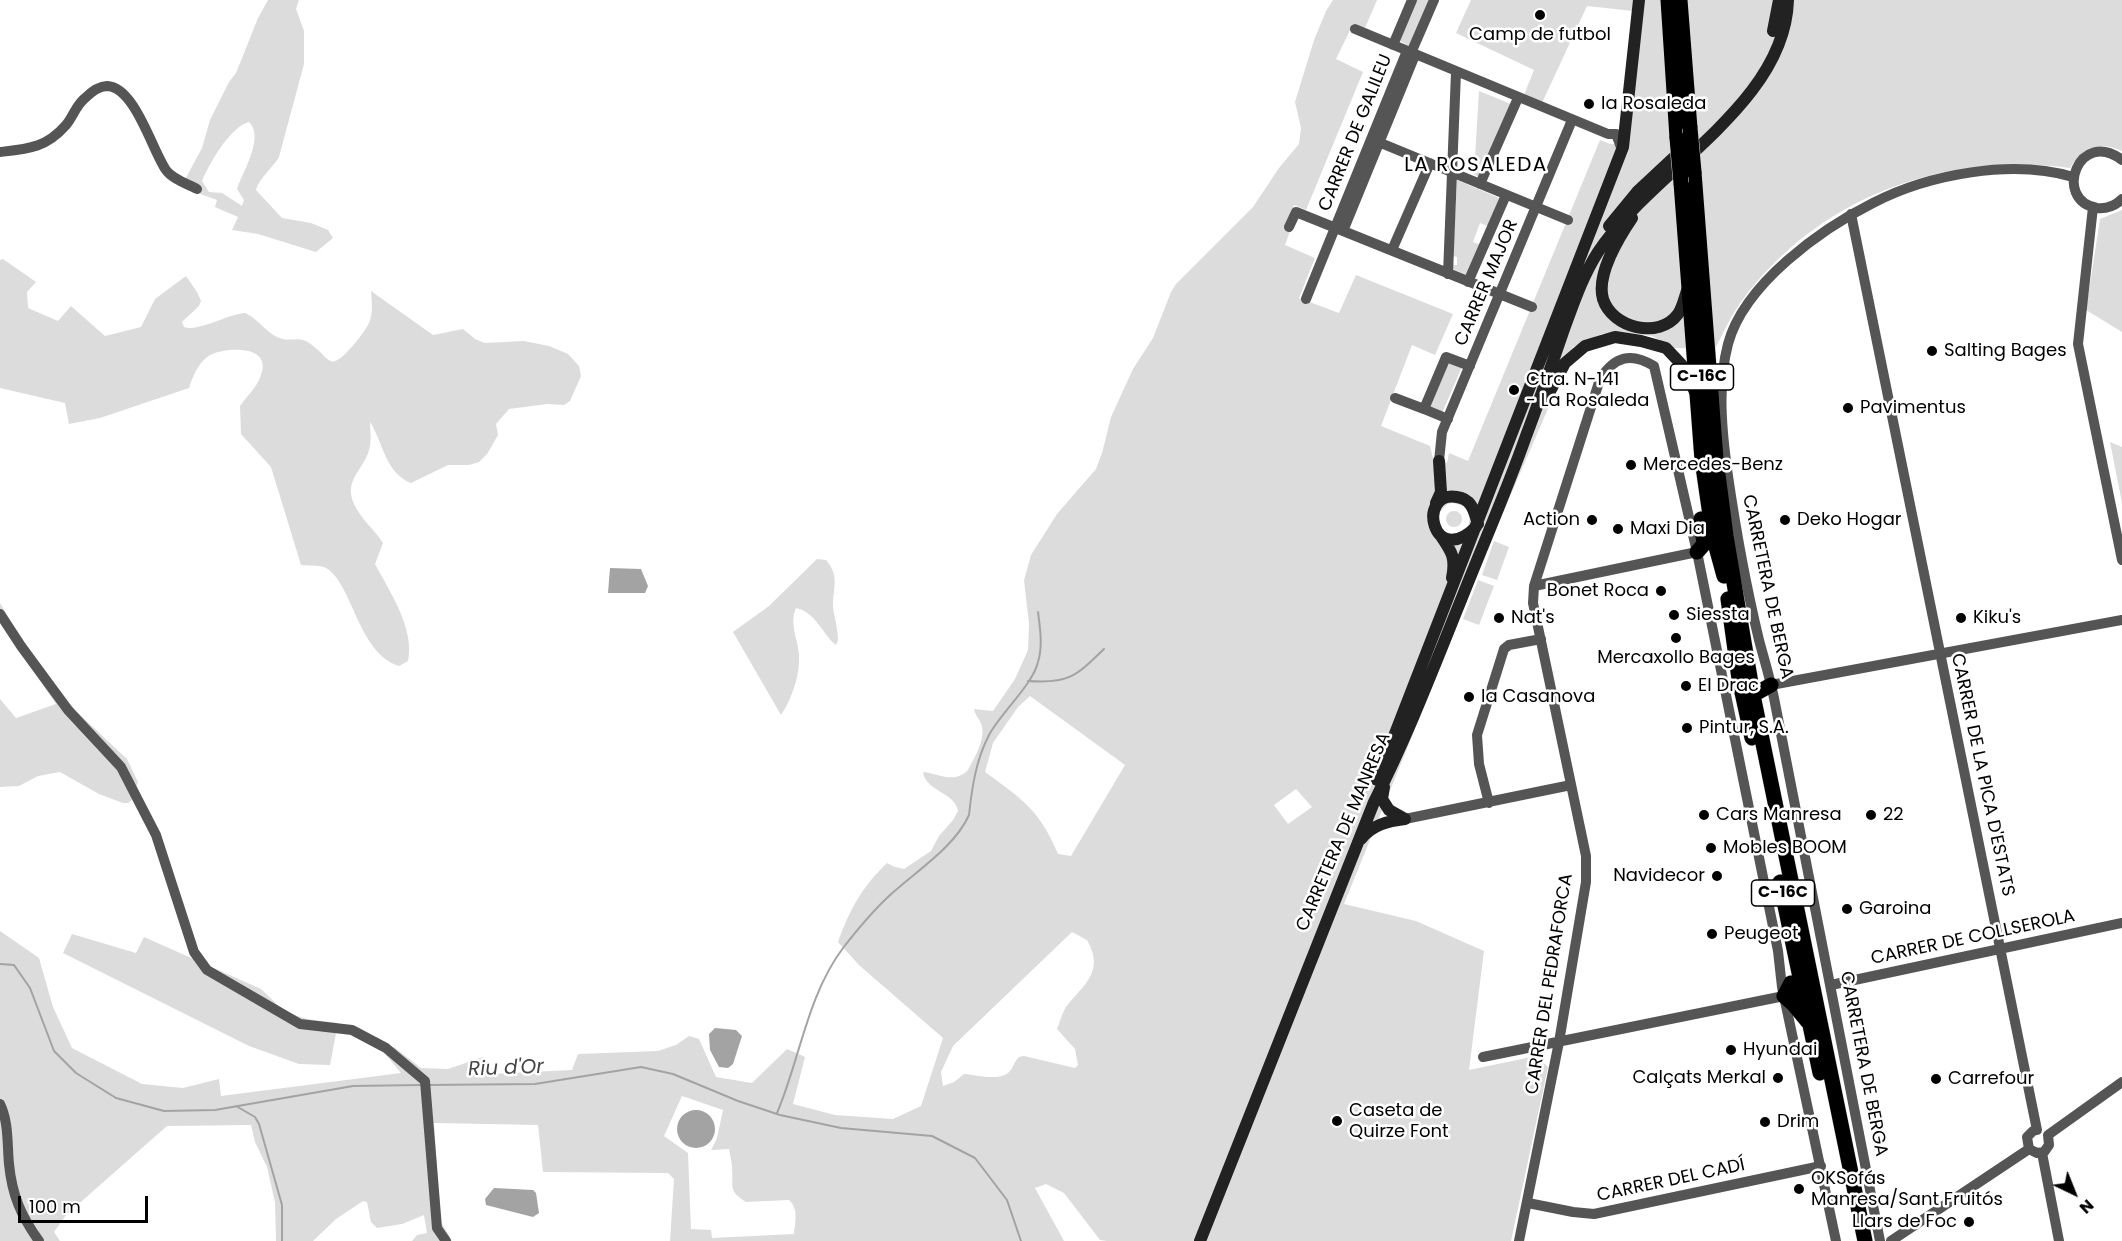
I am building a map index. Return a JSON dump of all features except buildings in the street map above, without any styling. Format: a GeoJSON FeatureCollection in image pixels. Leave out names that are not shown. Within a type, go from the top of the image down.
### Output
{"type":"FeatureCollection","features":[{"type":"Feature","properties":{"kind":"main road"},"geometry":{"type":"LineString","coordinates":[[1374,802],[1376,785],[1385,757],[1478,525],[1504,452],[1623,150],[1639,0]]}},
{"type":"Feature","properties":{"kind":"main road"},"geometry":{"type":"LineString","coordinates":[[1668,0],[1683,133]]}},
{"type":"Feature","properties":{"kind":"main road"},"geometry":{"type":"LineString","coordinates":[[1579,264],[1637,192],[1703,131],[1749,83],[1770,44],[1779,0]]}},
{"type":"Feature","properties":{"kind":"main road"},"geometry":{"type":"LineString","coordinates":[[1525,439],[1580,286],[1597,254],[1614,230],[1738,107],[1754,88],[1767,69],[1778,46],[1788,0]]}},
{"type":"Feature","properties":{"kind":"main road","name":"C-16C"},"geometry":{"type":"LineString","coordinates":[[1680,3],[1683,133],[1708,459],[1738,680],[1760,773],[1793,946],[1793,996]]}},
{"type":"Feature","properties":{"kind":"main road"},"geometry":{"type":"LineString","coordinates":[[1687,178],[1688,286],[1702,460],[1713,536],[1724,576]]}},
{"type":"Feature","properties":{"kind":"main road","name":"C-16C"},"geometry":{"type":"LineString","coordinates":[[1687,178],[1726,536],[1754,695],[1864,1241]]}},
{"type":"Feature","properties":{"kind":"main road"},"geometry":{"type":"LineString","coordinates":[[1653,189],[1628,224],[1604,271],[1603,299],[1612,313],[1624,322],[1645,330],[1662,326],[1678,314],[1688,286]]}},
{"type":"Feature","properties":{"kind":"main road"},"geometry":{"type":"LineString","coordinates":[[1439,461],[1441,492],[1434,508],[1432,523],[1435,530],[1449,539],[1462,538],[1486,518],[1510,464],[1565,363],[1585,346],[1615,337],[1666,348],[1682,365],[1698,398]]}},
{"type":"Feature","properties":{"kind":"main road","name":"CARRETERA DE MANRESA"},"geometry":{"type":"LineString","coordinates":[[1200,1241],[1374,802],[1454,618],[1525,439]]}},
{"type":"Feature","properties":{"kind":"main road"},"geometry":{"type":"LineString","coordinates":[[1434,508],[1441,500],[1448,497],[1462,499],[1476,497],[1484,489],[1504,452]]}},
{"type":"Feature","properties":{"kind":"main road"},"geometry":{"type":"LineString","coordinates":[[1697,552],[1704,544],[1698,494],[1702,460]]}},
{"type":"Feature","properties":{"kind":"main road"},"geometry":{"type":"LineString","coordinates":[[1439,461],[1462,499],[1474,509],[1478,525],[1477,540],[1454,618]]}},
{"type":"Feature","properties":{"kind":"main road"},"geometry":{"type":"LineString","coordinates":[[1441,535],[1453,553],[1454,568],[1450,592]]}},
{"type":"Feature","properties":{"kind":"main road"},"geometry":{"type":"LineString","coordinates":[[1745,643],[1759,680],[1771,685]]}},
{"type":"Feature","properties":{"kind":"main road"},"geometry":{"type":"LineString","coordinates":[[1760,773],[1759,751],[1749,701],[1754,695],[1771,685]]}},
{"type":"Feature","properties":{"kind":"main road"},"geometry":{"type":"LineString","coordinates":[[1385,779],[1382,799],[1389,810],[1405,819]]}},
{"type":"Feature","properties":{"kind":"main road"},"geometry":{"type":"LineString","coordinates":[[1357,844],[1376,826],[1405,819]]}},
{"type":"Feature","properties":{"kind":"main road"},"geometry":{"type":"LineString","coordinates":[[1793,996],[1809,991],[1799,943],[1800,926]]}},
{"type":"Feature","properties":{"kind":"main road"},"geometry":{"type":"LineString","coordinates":[[1793,996],[1808,1022],[1852,1220],[1856,1226],[1857,1241]]}},
{"type":"Feature","properties":{"kind":"main road"},"geometry":{"type":"LineString","coordinates":[[1793,996],[1810,1002],[1828,1089],[1837,1107]]}},
{"type":"Feature","properties":{"kind":"street"},"geometry":{"type":"LineString","coordinates":[[1393,45],[1412,0]]}},
{"type":"Feature","properties":{"kind":"street","name":"CARRER DE GALILEU"},"geometry":{"type":"LineString","coordinates":[[1306,299],[1339,229],[1434,0]]}},
{"type":"Feature","properties":{"kind":"street"},"geometry":{"type":"LineString","coordinates":[[1355,29],[1572,120],[1608,134],[1616,134],[1623,150]]}},
{"type":"Feature","properties":{"kind":"street"},"geometry":{"type":"LineString","coordinates":[[1448,274],[1456,72]]}},
{"type":"Feature","properties":{"kind":"street"},"geometry":{"type":"LineString","coordinates":[[0,152],[34,149],[50,140],[67,124],[76,105],[94,90],[107,86],[120,91],[137,111],[167,173],[197,189]]}},
{"type":"Feature","properties":{"kind":"street"},"geometry":{"type":"LineString","coordinates":[[1480,184],[1518,98]]}},
{"type":"Feature","properties":{"kind":"street","name":"CARRER MAJOR"},"geometry":{"type":"LineString","coordinates":[[1439,461],[1442,432],[1572,120]]}},
{"type":"Feature","properties":{"kind":"street"},"geometry":{"type":"LineString","coordinates":[[1375,141],[1568,220]]}},
{"type":"Feature","properties":{"kind":"street"},"geometry":{"type":"LineString","coordinates":[[2122,160],[2106,152],[2088,155],[2080,161],[2073,177],[2078,196],[2093,207],[2112,206],[2122,199]]}},
{"type":"Feature","properties":{"kind":"street"},"geometry":{"type":"LineString","coordinates":[[1392,250],[1430,163]]}},
{"type":"Feature","properties":{"kind":"street","name":"CARRETERA DE BERGA"},"geometry":{"type":"LineString","coordinates":[[1880,1241],[1771,685],[1742,564],[1723,442],[1722,388],[1729,342],[1745,308],[1779,268],[1822,233],[1851,214],[1894,192],[1948,176],[2036,168],[2073,177]]}},
{"type":"Feature","properties":{"kind":"street"},"geometry":{"type":"LineString","coordinates":[[1468,282],[1506,195]]}},
{"type":"Feature","properties":{"kind":"street"},"geometry":{"type":"LineString","coordinates":[[2093,207],[2078,344],[2122,560]]}},
{"type":"Feature","properties":{"kind":"street"},"geometry":{"type":"LineString","coordinates":[[1289,227],[1296,212],[1532,307]]}},
{"type":"Feature","properties":{"kind":"street","name":"CARRER DE LA PICA D'ESTATS"},"geometry":{"type":"LineString","coordinates":[[1851,214],[2037,1130],[2027,1137],[2029,1149]]}},
{"type":"Feature","properties":{"kind":"street"},"geometry":{"type":"LineString","coordinates":[[1424,409],[1446,357],[1470,366]]}},
{"type":"Feature","properties":{"kind":"street","name":"CARRER DEL PEDRAFORCA"},"geometry":{"type":"LineString","coordinates":[[1519,1241],[1559,1042],[1586,882],[1586,856],[1533,603],[1534,586],[1600,379],[1609,366],[1621,359],[1640,358],[1654,366],[1697,552]]}},
{"type":"Feature","properties":{"kind":"street"},"geometry":{"type":"LineString","coordinates":[[1395,398],[1448,419]]}},
{"type":"Feature","properties":{"kind":"street"},"geometry":{"type":"LineString","coordinates":[[1534,586],[1697,552],[1778,951],[1793,996],[1821,1166],[1836,1241]]}},
{"type":"Feature","properties":{"kind":"street"},"geometry":{"type":"LineString","coordinates":[[0,614],[68,710],[121,767],[156,835],[194,952],[207,970],[300,1024],[352,1030],[386,1048],[426,1085],[437,1228],[446,1241]]}},
{"type":"Feature","properties":{"kind":"street"},"geometry":{"type":"LineString","coordinates":[[1771,685],[2122,620]]}},
{"type":"Feature","properties":{"kind":"street"},"geometry":{"type":"LineString","coordinates":[[1489,803],[1479,764],[1477,735],[1504,649],[1509,645],[1541,639]]}},
{"type":"Feature","properties":{"kind":"street"},"geometry":{"type":"LineString","coordinates":[[1405,819],[1571,785]]}},
{"type":"Feature","properties":{"kind":"street","name":"CARRER DE COLLSEROLA"},"geometry":{"type":"LineString","coordinates":[[1831,985],[2122,923]]}},
{"type":"Feature","properties":{"kind":"street"},"geometry":{"type":"LineString","coordinates":[[1483,1057],[1793,996]]}},
{"type":"Feature","properties":{"kind":"street"},"geometry":{"type":"LineString","coordinates":[[1892,1241],[2029,1149],[2035,1153],[2042,1153],[2049,1145],[2048,1135],[2122,1082]]}},
{"type":"Feature","properties":{"kind":"street"},"geometry":{"type":"LineString","coordinates":[[0,1104],[7,1118],[12,1186],[20,1212],[39,1241]]}},
{"type":"Feature","properties":{"kind":"street"},"geometry":{"type":"LineString","coordinates":[[2042,1153],[2059,1241]]}},
{"type":"Feature","properties":{"kind":"street","name":"CARRER DEL CADÍ"},"geometry":{"type":"LineString","coordinates":[[1528,1203],[1594,1214],[1821,1166]]}},
{"type":"Feature","properties":{"kind":"shaded area"},"geometry":{"type":"Polygon","coordinates":[[[268,0],[299,0],[296,9],[304,31],[304,64],[279,157],[256,190],[282,218],[311,223],[328,230],[333,238],[316,252],[258,234],[232,230],[238,217],[215,207],[217,200],[181,187],[202,148],[210,120],[236,73],[258,18],[268,0]],[[249,122],[242,125],[228,138],[215,156],[202,181],[209,192],[222,193],[242,206],[244,200],[237,189],[254,146],[253,129],[249,122]]]}},
{"type":"Feature","properties":{"kind":"shaded area"},"geometry":{"type":"Polygon","coordinates":[[[1333,0],[1377,0],[1365,28],[1353,24],[1336,59],[1363,72],[1306,210],[1294,205],[1285,228],[1290,231],[1285,245],[1315,258],[1299,298],[1339,313],[1356,275],[1453,314],[1435,355],[1412,345],[1381,426],[1430,446],[1433,458],[1447,463],[1449,453],[1468,461],[1600,140],[1610,144],[1619,144],[1633,11],[1587,6],[1542,103],[1524,95],[1534,70],[1456,33],[1471,0],[2122,0],[2122,151],[2099,146],[2080,155],[2070,168],[2023,165],[1977,167],[1932,175],[1889,188],[1848,207],[1810,232],[1775,262],[1744,298],[1715,349],[1674,348],[1652,336],[1620,332],[1602,334],[1573,347],[1499,522],[1344,904],[1416,921],[1484,951],[1469,1070],[1536,1056],[1548,1067],[1511,1241],[1107,1241],[1100,1240],[1064,1193],[1046,1184],[1035,1188],[1064,1241],[670,1241],[674,1179],[668,1173],[543,1172],[538,1125],[434,1123],[441,1222],[452,1241],[412,1241],[417,1235],[427,1233],[424,1215],[402,1224],[377,1228],[371,1222],[367,1202],[363,1201],[336,1219],[313,1241],[276,1241],[275,1202],[267,1167],[255,1142],[251,1125],[167,1126],[66,1215],[54,1232],[60,1241],[0,1241],[0,931],[39,958],[53,1007],[72,1048],[142,1084],[183,1088],[219,1079],[221,1096],[401,1073],[386,1055],[394,1047],[421,1068],[448,1069],[483,1057],[490,1074],[572,1070],[578,1054],[658,1051],[676,1045],[689,1036],[699,1039],[716,1077],[752,1083],[787,1049],[805,1057],[793,1104],[835,1115],[893,1119],[921,1106],[943,1038],[859,965],[838,942],[858,899],[878,872],[887,863],[904,869],[931,851],[958,811],[952,800],[929,784],[923,772],[952,777],[968,770],[983,732],[974,709],[993,711],[1015,679],[1028,650],[1029,624],[1024,580],[1031,555],[1057,514],[1096,469],[1111,417],[1133,369],[1153,338],[1176,284],[1253,207],[1279,168],[1299,144],[1301,128],[1295,102],[1314,40],[1333,0]],[[1447,504],[1439,513],[1439,524],[1442,528],[1452,533],[1460,532],[1468,527],[1470,516],[1464,506],[1447,504]],[[1030,696],[1018,707],[993,743],[985,772],[1029,807],[1044,826],[1058,854],[1071,856],[1125,765],[1030,696]],[[1296,789],[1274,805],[1288,824],[1312,807],[1296,789]],[[1072,932],[953,1046],[941,1072],[943,1086],[954,1082],[964,1074],[998,1077],[1008,1073],[1019,1057],[1024,1056],[1075,1068],[1078,1065],[1075,1049],[1057,1029],[1066,1007],[1090,977],[1093,969],[1092,951],[1087,940],[1072,932]],[[682,1096],[664,1136],[688,1153],[691,1229],[711,1230],[712,1238],[794,1234],[795,1212],[789,1200],[746,1202],[734,1191],[729,1149],[711,1150],[717,1138],[723,1110],[682,1096]]]}},
{"type":"Feature","properties":{"kind":"shaded area"},"geometry":{"type":"Polygon","coordinates":[[[1416,0],[1430,0],[1409,46],[1400,41],[1416,0]]]}},
{"type":"Feature","properties":{"kind":"shaded area"},"geometry":{"type":"Polygon","coordinates":[[[1479,91],[1511,104],[1480,178],[1474,174],[1479,91]]]}},
{"type":"Feature","properties":{"kind":"shaded area"},"geometry":{"type":"Polygon","coordinates":[[[1457,180],[1499,198],[1488,226],[1480,223],[1473,242],[1481,245],[1468,275],[1452,269],[1453,265],[1457,265],[1457,257],[1453,256],[1457,180]]]}},
{"type":"Feature","properties":{"kind":"shaded area"},"geometry":{"type":"Polygon","coordinates":[[[2122,210],[2122,332],[2086,310],[2100,219],[2122,210]]]}},
{"type":"Feature","properties":{"kind":"shaded area"},"geometry":{"type":"Polygon","coordinates":[[[3,259],[36,282],[27,292],[28,308],[58,321],[71,306],[105,336],[141,327],[155,299],[186,276],[201,301],[199,306],[182,322],[184,327],[197,327],[245,313],[278,337],[306,341],[330,361],[334,361],[346,353],[369,323],[372,313],[371,291],[433,335],[463,329],[475,339],[485,343],[524,341],[549,346],[568,354],[579,366],[581,376],[570,401],[564,405],[547,404],[509,409],[496,424],[498,435],[487,454],[479,462],[469,465],[448,465],[411,483],[395,472],[390,465],[370,422],[370,447],[352,482],[351,489],[355,506],[383,543],[375,564],[405,624],[408,636],[408,661],[399,666],[385,659],[374,647],[334,574],[324,567],[301,565],[271,467],[241,434],[240,406],[260,379],[263,365],[260,358],[255,353],[238,350],[212,354],[200,364],[189,388],[100,418],[69,424],[65,403],[0,388],[0,260],[3,259]]]}},
{"type":"Feature","properties":{"kind":"shaded area"},"geometry":{"type":"Polygon","coordinates":[[[1449,361],[1462,367],[1442,413],[1429,408],[1449,361]]]}},
{"type":"Feature","properties":{"kind":"shaded area"},"geometry":{"type":"Polygon","coordinates":[[[2110,442],[2122,447],[2122,503],[2110,442]]]}},
{"type":"Feature","properties":{"kind":"shaded area"},"geometry":{"type":"Polygon","coordinates":[[[1451,511],[1457,511],[1462,519],[1460,525],[1451,527],[1446,522],[1446,516],[1451,511]]]}},
{"type":"Feature","properties":{"kind":"shaded area"},"geometry":{"type":"Polygon","coordinates":[[[1494,541],[1509,547],[1497,580],[1482,575],[1494,541]]]}},
{"type":"Feature","properties":{"kind":"shaded area"},"geometry":{"type":"Polygon","coordinates":[[[817,559],[826,560],[833,571],[835,582],[833,606],[838,640],[836,645],[809,614],[796,608],[793,620],[799,655],[797,679],[781,715],[733,632],[769,606],[817,559]]]}},
{"type":"Feature","properties":{"kind":"shaded area"},"geometry":{"type":"Polygon","coordinates":[[[610,568],[641,569],[648,586],[645,593],[608,593],[610,568]]]}},
{"type":"Feature","properties":{"kind":"shaded area"},"geometry":{"type":"Polygon","coordinates":[[[1478,580],[1494,586],[1479,625],[1463,619],[1478,580]]]}},
{"type":"Feature","properties":{"kind":"shaded area"},"geometry":{"type":"Polygon","coordinates":[[[0,603],[26,646],[75,710],[127,759],[138,782],[132,800],[128,803],[99,794],[60,772],[38,776],[19,786],[0,787],[0,699],[16,718],[56,704],[0,623],[0,603]]]}},
{"type":"Feature","properties":{"kind":"shaded area"},"geometry":{"type":"Polygon","coordinates":[[[72,934],[136,953],[144,937],[261,989],[285,1012],[307,1019],[338,1023],[330,1065],[299,1064],[249,1046],[63,953],[72,934]]]}},
{"type":"Feature","properties":{"kind":"shaded area"},"geometry":{"type":"Polygon","coordinates":[[[715,1028],[736,1030],[742,1036],[733,1064],[728,1068],[719,1067],[710,1050],[709,1034],[715,1028]]]}},
{"type":"Feature","properties":{"kind":"shaded area"},"geometry":{"type":"Polygon","coordinates":[[[696,1110],[709,1116],[715,1129],[709,1142],[696,1148],[683,1142],[677,1129],[683,1116],[696,1110]]]}},
{"type":"Feature","properties":{"kind":"shaded area"},"geometry":{"type":"Polygon","coordinates":[[[494,1188],[533,1190],[536,1193],[539,1213],[533,1217],[486,1205],[485,1199],[494,1188]]]}},
{"type":"Feature","properties":{"kind":"waterway"},"geometry":{"type":"LineString","coordinates":[[777,1113],[812,1007],[821,986],[843,948],[871,914],[944,848],[963,827],[969,815],[975,774],[989,735],[1035,671],[1041,643],[1038,612]]}},
{"type":"Feature","properties":{"kind":"waterway"},"geometry":{"type":"LineString","coordinates":[[1028,681],[1053,681],[1071,676],[1104,649]]}},
{"type":"Feature","properties":{"kind":"waterway","name":"Riu d'Or"},"geometry":{"type":"LineString","coordinates":[[0,964],[14,965],[30,988],[54,1051],[76,1073],[116,1098],[164,1111],[215,1110],[353,1086],[422,1085]]}},
{"type":"Feature","properties":{"kind":"waterway","name":"Riu d'Or"},"geometry":{"type":"LineString","coordinates":[[428,1085],[535,1084],[641,1067],[673,1074],[738,1101],[780,1115],[841,1128],[932,1136],[975,1158],[1007,1200],[1021,1241]]}},
{"type":"Feature","properties":{"kind":"waterway"},"geometry":{"type":"LineString","coordinates":[[236,1106],[255,1117],[259,1124],[282,1205],[282,1241]]}},
{"type":"Feature","properties":{"kind":"place","name":"Camp de futbol"},"geometry":{"type":"Point","coordinates":[1540,15]}},
{"type":"Feature","properties":{"kind":"place","name":"la Rosaleda"},"geometry":{"type":"Point","coordinates":[1589,104]}},
{"type":"Feature","properties":{"kind":"place","name":"Salting Bages"},"geometry":{"type":"Point","coordinates":[1932,351]}},
{"type":"Feature","properties":{"kind":"place","name":"Ctra. N-141 - La Rosaleda"},"geometry":{"type":"Point","coordinates":[1514,390]}},
{"type":"Feature","properties":{"kind":"place","name":"Pavimentus"},"geometry":{"type":"Point","coordinates":[1848,408]}},
{"type":"Feature","properties":{"kind":"place","name":"Mercedes-Benz"},"geometry":{"type":"Point","coordinates":[1631,465]}},
{"type":"Feature","properties":{"kind":"place","name":"Action"},"geometry":{"type":"Point","coordinates":[1592,520]}},
{"type":"Feature","properties":{"kind":"place","name":"Deko Hogar"},"geometry":{"type":"Point","coordinates":[1785,520]}},
{"type":"Feature","properties":{"kind":"place","name":"Maxi Dia"},"geometry":{"type":"Point","coordinates":[1618,529]}},
{"type":"Feature","properties":{"kind":"place","name":"Bonet Roca"},"geometry":{"type":"Point","coordinates":[1661,591]}},
{"type":"Feature","properties":{"kind":"place","name":"Siessta"},"geometry":{"type":"Point","coordinates":[1674,615]}},
{"type":"Feature","properties":{"kind":"place","name":"Nat's"},"geometry":{"type":"Point","coordinates":[1499,618]}},
{"type":"Feature","properties":{"kind":"place","name":"Kiku's"},"geometry":{"type":"Point","coordinates":[1961,618]}},
{"type":"Feature","properties":{"kind":"place","name":"Mercaxollo Bages"},"geometry":{"type":"Point","coordinates":[1676,638]}},
{"type":"Feature","properties":{"kind":"place","name":"El Drac"},"geometry":{"type":"Point","coordinates":[1686,686]}},
{"type":"Feature","properties":{"kind":"place","name":"la Casanova"},"geometry":{"type":"Point","coordinates":[1469,697]}},
{"type":"Feature","properties":{"kind":"place","name":"Pintur, S.A."},"geometry":{"type":"Point","coordinates":[1687,728]}},
{"type":"Feature","properties":{"kind":"place","name":"Cars Manresa"},"geometry":{"type":"Point","coordinates":[1704,815]}},
{"type":"Feature","properties":{"kind":"place","name":"22"},"geometry":{"type":"Point","coordinates":[1871,815]}},
{"type":"Feature","properties":{"kind":"place","name":"Mobles BOOM"},"geometry":{"type":"Point","coordinates":[1711,848]}},
{"type":"Feature","properties":{"kind":"place","name":"Navidecor"},"geometry":{"type":"Point","coordinates":[1717,876]}},
{"type":"Feature","properties":{"kind":"place","name":"Garoina"},"geometry":{"type":"Point","coordinates":[1847,909]}},
{"type":"Feature","properties":{"kind":"place","name":"Peugeot"},"geometry":{"type":"Point","coordinates":[1712,934]}},
{"type":"Feature","properties":{"kind":"place","name":"Hyundai"},"geometry":{"type":"Point","coordinates":[1731,1050]}},
{"type":"Feature","properties":{"kind":"place","name":"Calçats Merkal"},"geometry":{"type":"Point","coordinates":[1778,1078]}},
{"type":"Feature","properties":{"kind":"place","name":"Carrefour"},"geometry":{"type":"Point","coordinates":[1936,1079]}},
{"type":"Feature","properties":{"kind":"place","name":"Caseta de Quirze Font"},"geometry":{"type":"Point","coordinates":[1337,1121]}},
{"type":"Feature","properties":{"kind":"place","name":"Drim"},"geometry":{"type":"Point","coordinates":[1765,1122]}},
{"type":"Feature","properties":{"kind":"place","name":"OKSofás Manresa/Sant Fruitós"},"geometry":{"type":"Point","coordinates":[1799,1189]}},
{"type":"Feature","properties":{"kind":"place","name":"Llars de Foc"},"geometry":{"type":"Point","coordinates":[1969,1222]}},
{"type":"Feature","properties":{"kind":"district","name":"LA ROSALEDA"},"geometry":{"type":"Point","coordinates":[1476,166]}}]}
